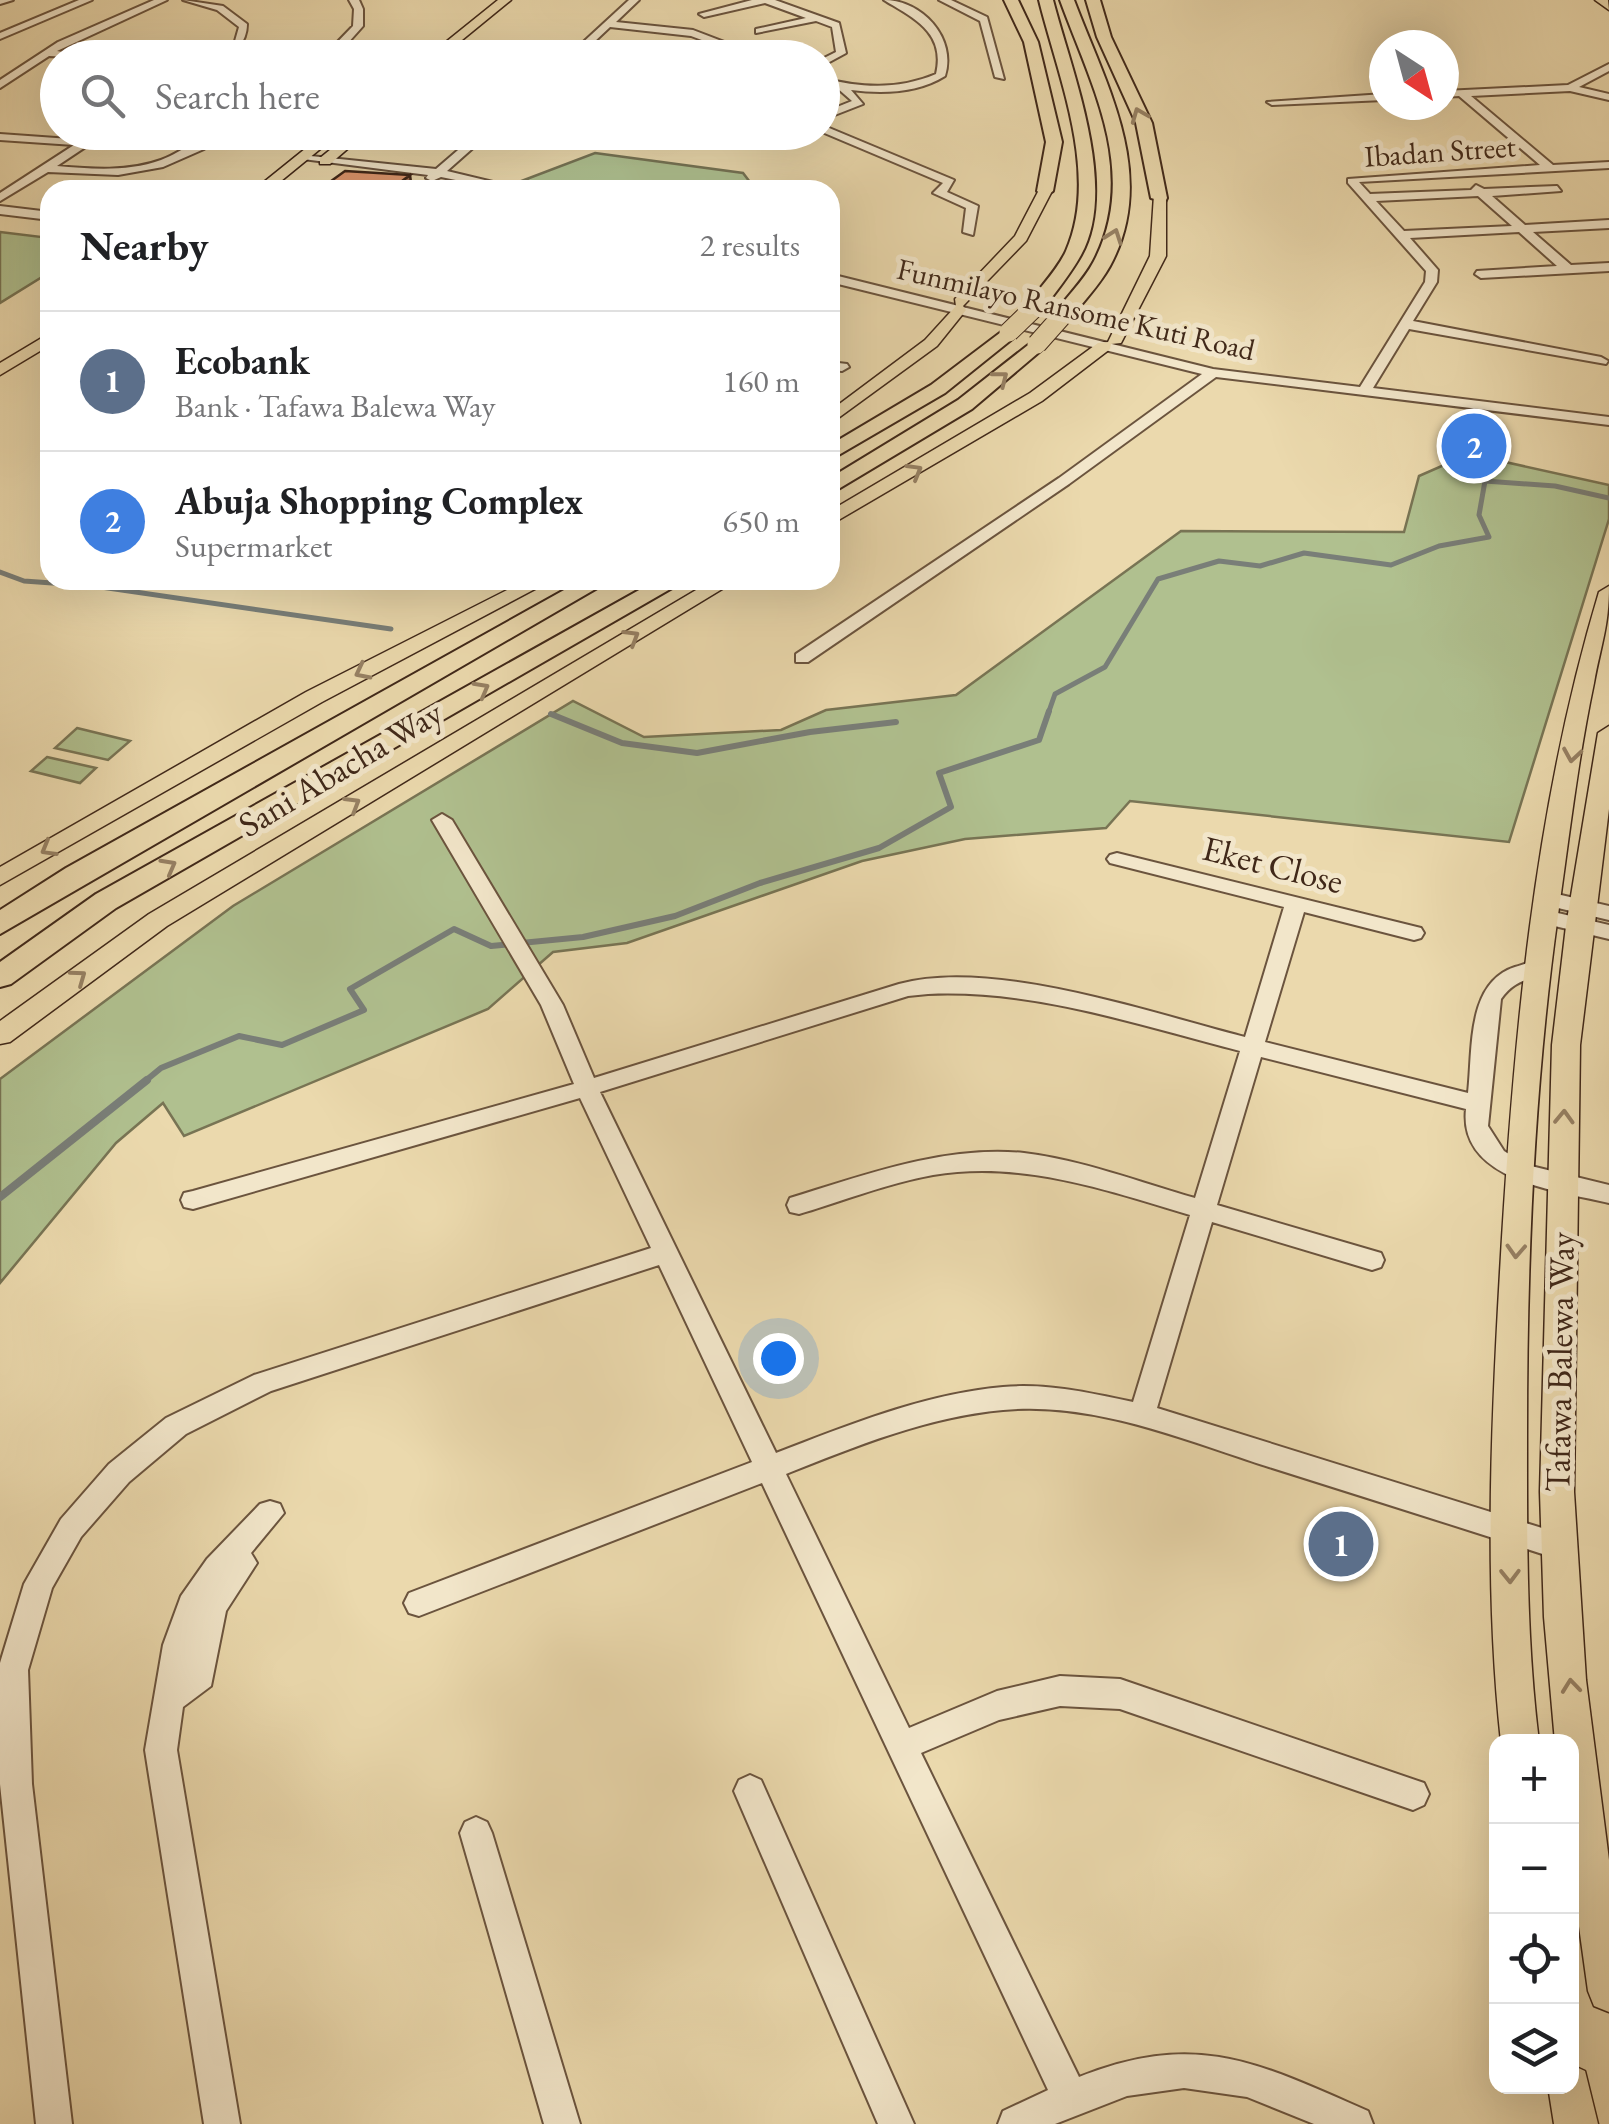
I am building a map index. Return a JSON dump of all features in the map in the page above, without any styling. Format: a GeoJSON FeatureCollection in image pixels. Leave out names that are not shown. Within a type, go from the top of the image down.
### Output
{"type":"FeatureCollection","features":[{"type":"Feature","properties":{"kind":"highway"},"geometry":{"type":"LineString","coordinates":[[1011,0],[1031,42],[1054,142],[1045,191]]}},
{"type":"Feature","properties":{"kind":"highway"},"geometry":{"type":"LineString","coordinates":[[840,448],[938,389],[1009,332],[1034,308],[1074,254],[1086,210],[1085,154],[1046,0]]}},
{"type":"Feature","properties":{"kind":"highway"},"geometry":{"type":"LineString","coordinates":[[840,481],[1010,373],[1061,317],[1105,259],[1123,210],[1124,159],[1067,0]]}},
{"type":"Feature","properties":{"kind":"highway"},"geometry":{"type":"LineString","coordinates":[[1093,0],[1104,37],[1144,123],[1160,198]]}},
{"type":"Feature","properties":{"kind":"highway"},"geometry":{"type":"LineString","coordinates":[[1095,70],[1104,37]]}},
{"type":"Feature","properties":{"kind":"highway"},"geometry":{"type":"LineString","coordinates":[[1031,42],[1065,83]]}},
{"type":"Feature","properties":{"kind":"highway"},"geometry":{"type":"LineString","coordinates":[[1045,191],[1085,154]]}},
{"type":"Feature","properties":{"kind":"highway"},"geometry":{"type":"LineString","coordinates":[[1124,159],[1160,198]]}},
{"type":"Feature","properties":{"kind":"highway","name":"Sani Abacha Way"},"geometry":{"type":"LineString","coordinates":[[0,924],[76,874],[580,590]]}},
{"type":"Feature","properties":{"kind":"highway","name":"Sani Abacha Way"},"geometry":{"type":"LineString","coordinates":[[0,977],[106,901],[658,590]]}},
{"type":"Feature","properties":{"kind":"highway"},"geometry":{"type":"LineString","coordinates":[[648,596],[664,590]]}},
{"type":"Feature","properties":{"kind":"main road"},"geometry":{"type":"LineString","coordinates":[[1601,0],[1609,7]]}},
{"type":"Feature","properties":{"kind":"main road"},"geometry":{"type":"LineString","coordinates":[[458,40],[509,5]]}},
{"type":"Feature","properties":{"kind":"main road"},"geometry":{"type":"LineString","coordinates":[[473,40],[509,5]]}},
{"type":"Feature","properties":{"kind":"main road"},"geometry":{"type":"LineString","coordinates":[[274,180],[312,150]]}},
{"type":"Feature","properties":{"kind":"main road"},"geometry":{"type":"LineString","coordinates":[[318,167],[338,150]]}},
{"type":"Feature","properties":{"kind":"main road"},"geometry":{"type":"LineString","coordinates":[[840,412],[931,344],[959,306],[1021,238],[1045,191]]}},
{"type":"Feature","properties":{"kind":"main road"},"geometry":{"type":"LineString","coordinates":[[840,514],[1036,397],[1110,343],[1158,256],[1160,198]]}},
{"type":"Feature","properties":{"kind":"main road"},"geometry":{"type":"LineString","coordinates":[[0,370],[40,344]]}},
{"type":"Feature","properties":{"kind":"main road"},"geometry":{"type":"LineString","coordinates":[[0,389],[40,364]]}},
{"type":"Feature","properties":{"kind":"main road","name":"Sani Abacha Way"},"geometry":{"type":"LineString","coordinates":[[0,877],[314,697],[523,590]]}},
{"type":"Feature","properties":{"kind":"main road","name":"Sani Abacha Way"},"geometry":{"type":"LineString","coordinates":[[0,1035],[158,920],[710,590]]}},
{"type":"Feature","properties":{"kind":"main road","name":"Tafawa Balewa Way"},"geometry":{"type":"LineString","coordinates":[[1519,1734],[1513,1682],[1511,1360],[1524,1091],[1546,908],[1583,681],[1609,592]]}},
{"type":"Feature","properties":{"kind":"main road","name":"Tafawa Balewa Way"},"geometry":{"type":"LineString","coordinates":[[1609,733],[1595,919],[1566,1045],[1558,1546],[1586,1851],[1609,1991]]}},
{"type":"Feature","properties":{"kind":"main road"},"geometry":{"type":"LineString","coordinates":[[1571,2094],[1576,2124]]}},
{"type":"Feature","properties":{"kind":"street"},"geometry":{"type":"LineString","coordinates":[[0,1],[8,0]]}},
{"type":"Feature","properties":{"kind":"street"},"geometry":{"type":"LineString","coordinates":[[0,36],[87,0]]}},
{"type":"Feature","properties":{"kind":"street"},"geometry":{"type":"LineString","coordinates":[[70,40],[162,0]]}},
{"type":"Feature","properties":{"kind":"street"},"geometry":{"type":"LineString","coordinates":[[188,0],[232,14],[244,26],[240,40]]}},
{"type":"Feature","properties":{"kind":"street"},"geometry":{"type":"LineString","coordinates":[[348,40],[356,34],[360,18],[354,0]]}},
{"type":"Feature","properties":{"kind":"street"},"geometry":{"type":"LineString","coordinates":[[592,40],[634,0]]}},
{"type":"Feature","properties":{"kind":"street"},"geometry":{"type":"LineString","coordinates":[[704,14],[765,0],[836,26],[840,40]]}},
{"type":"Feature","properties":{"kind":"street"},"geometry":{"type":"LineString","coordinates":[[840,86],[874,90],[913,86],[940,76],[944,70],[936,28],[920,14],[889,0]]}},
{"type":"Feature","properties":{"kind":"street"},"geometry":{"type":"LineString","coordinates":[[944,0],[984,19],[1000,76]]}},
{"type":"Feature","properties":{"kind":"street"},"geometry":{"type":"LineString","coordinates":[[759,31],[817,18]]}},
{"type":"Feature","properties":{"kind":"street"},"geometry":{"type":"LineString","coordinates":[[966,20],[984,19]]}},
{"type":"Feature","properties":{"kind":"street"},"geometry":{"type":"LineString","coordinates":[[610,24],[694,32],[715,40]]}},
{"type":"Feature","properties":{"kind":"street"},"geometry":{"type":"LineString","coordinates":[[0,85],[40,58]]}},
{"type":"Feature","properties":{"kind":"street"},"geometry":{"type":"LineString","coordinates":[[1570,88],[1609,67]]}},
{"type":"Feature","properties":{"kind":"street"},"geometry":{"type":"LineString","coordinates":[[840,86],[859,102],[840,110]]}},
{"type":"Feature","properties":{"kind":"street"},"geometry":{"type":"LineString","coordinates":[[1461,93],[1570,88],[1609,97]]}},
{"type":"Feature","properties":{"kind":"street"},"geometry":{"type":"LineString","coordinates":[[1461,93],[1550,168]]}},
{"type":"Feature","properties":{"kind":"street"},"geometry":{"type":"LineString","coordinates":[[1272,102],[1369,98]]}},
{"type":"Feature","properties":{"kind":"street"},"geometry":{"type":"LineString","coordinates":[[840,136],[950,182],[939,193],[972,206],[969,232]]}},
{"type":"Feature","properties":{"kind":"street"},"geometry":{"type":"LineString","coordinates":[[0,138],[40,140]]}},
{"type":"Feature","properties":{"kind":"street"},"geometry":{"type":"LineString","coordinates":[[0,200],[76,150]]}},
{"type":"Feature","properties":{"kind":"street"},"geometry":{"type":"LineString","coordinates":[[47,169],[101,174],[146,170],[180,160],[195,150]]}},
{"type":"Feature","properties":{"kind":"street"},"geometry":{"type":"LineString","coordinates":[[436,175],[465,150]]}},
{"type":"Feature","properties":{"kind":"street"},"geometry":{"type":"LineString","coordinates":[[297,162],[458,180]]}},
{"type":"Feature","properties":{"kind":"street","name":"Ibadan Street"},"geometry":{"type":"LineString","coordinates":[[1366,388],[1431,282],[1432,270],[1354,179],[1609,166]]}},
{"type":"Feature","properties":{"kind":"street"},"geometry":{"type":"LineString","coordinates":[[1459,172],[1568,269]]}},
{"type":"Feature","properties":{"kind":"street"},"geometry":{"type":"LineString","coordinates":[[1368,198],[1557,189]]}},
{"type":"Feature","properties":{"kind":"street"},"geometry":{"type":"LineString","coordinates":[[0,200],[40,205]]}},
{"type":"Feature","properties":{"kind":"street"},"geometry":{"type":"LineString","coordinates":[[0,210],[40,215]]}},
{"type":"Feature","properties":{"kind":"street"},"geometry":{"type":"LineString","coordinates":[[1403,235],[1609,224]]}},
{"type":"Feature","properties":{"kind":"street"},"geometry":{"type":"LineString","coordinates":[[1481,274],[1609,266]]}},
{"type":"Feature","properties":{"kind":"street","name":"Funmilayo Ransome Kuti Road"},"geometry":{"type":"LineString","coordinates":[[840,273],[959,306]]}},
{"type":"Feature","properties":{"kind":"street","name":"Funmilayo Ransome Kuti Road"},"geometry":{"type":"LineString","coordinates":[[840,280],[1223,367],[1609,420]]}},
{"type":"Feature","properties":{"kind":"street"},"geometry":{"type":"LineString","coordinates":[[1406,324],[1601,361]]}},
{"type":"Feature","properties":{"kind":"street","name":"Funmilayo Ransome Kuti Road"},"geometry":{"type":"LineString","coordinates":[[1110,343],[1213,374],[1609,413]]}},
{"type":"Feature","properties":{"kind":"street"},"geometry":{"type":"LineString","coordinates":[[802,658],[1213,374]]}},
{"type":"Feature","properties":{"kind":"street"},"geometry":{"type":"LineString","coordinates":[[442,820],[552,1005],[587,1088],[1070,2098]]}},
{"type":"Feature","properties":{"kind":"street","name":"Eket Close"},"geometry":{"type":"LineString","coordinates":[[1117,859],[1414,933]]}},
{"type":"Feature","properties":{"kind":"street"},"geometry":{"type":"LineString","coordinates":[[1142,1415],[1296,903]]}},
{"type":"Feature","properties":{"kind":"street"},"geometry":{"type":"LineString","coordinates":[[1546,908],[1595,919]]}},
{"type":"Feature","properties":{"kind":"street"},"geometry":{"type":"LineString","coordinates":[[1538,967],[1506,978],[1490,998],[1476,1127],[1485,1144],[1520,1172],[1609,1194]]}},
{"type":"Feature","properties":{"kind":"street"},"geometry":{"type":"LineString","coordinates":[[193,1200],[587,1088],[907,989],[950,984],[1000,986],[1252,1044],[1478,1104]]}},
{"type":"Feature","properties":{"kind":"street"},"geometry":{"type":"LineString","coordinates":[[799,1205],[933,1166],[977,1161],[1022,1162],[1085,1174],[1372,1260]]}},
{"type":"Feature","properties":{"kind":"street"},"geometry":{"type":"LineString","coordinates":[[54,2124],[16,1784],[13,1670],[39,1584],[71,1528],[119,1473],[176,1426],[263,1383],[666,1252]]}},
{"type":"Feature","properties":{"kind":"street"},"geometry":{"type":"LineString","coordinates":[[419,1603],[912,1417],[946,1407],[1006,1398],[1068,1400],[1142,1415],[1558,1546]]}},
{"type":"Feature","properties":{"kind":"street"},"geometry":{"type":"LineString","coordinates":[[222,2124],[162,1750],[178,1645],[191,1606],[217,1568],[270,1513]]}},
{"type":"Feature","properties":{"kind":"street"},"geometry":{"type":"LineString","coordinates":[[170,1699],[200,1676],[212,1607],[243,1563]]}},
{"type":"Feature","properties":{"kind":"street"},"geometry":{"type":"LineString","coordinates":[[902,1746],[997,1706],[1060,1690],[1120,1694],[1413,1794]]}},
{"type":"Feature","properties":{"kind":"street"},"geometry":{"type":"LineString","coordinates":[[750,1791],[896,2124]]}},
{"type":"Feature","properties":{"kind":"street"},"geometry":{"type":"LineString","coordinates":[[476,1833],[562,2124]]}},
{"type":"Feature","properties":{"kind":"street"},"geometry":{"type":"LineString","coordinates":[[1016,2124],[1108,2082],[1164,2069],[1211,2071],[1250,2080],[1355,2124]]}},
{"type":"Feature","properties":{"kind":"green space"},"geometry":{"type":"Polygon","coordinates":[[[595,153],[743,173],[748,180],[524,180],[595,153]]]}},
{"type":"Feature","properties":{"kind":"green space"},"geometry":{"type":"Polygon","coordinates":[[[0,232],[40,237],[40,278],[0,303],[0,232]]]}},
{"type":"Feature","properties":{"kind":"green space"},"geometry":{"type":"Polygon","coordinates":[[[1469,454],[1609,485],[1609,519],[1509,842],[1130,801],[1106,828],[965,839],[862,861],[627,943],[553,952],[488,1009],[184,1136],[163,1103],[116,1143],[0,1283],[0,1079],[233,906],[573,701],[644,737],[781,730],[826,710],[956,695],[1181,531],[1404,532],[1419,476],[1469,454]]]}},
{"type":"Feature","properties":{"kind":"green space"},"geometry":{"type":"Polygon","coordinates":[[[77,728],[130,741],[108,760],[55,748],[77,728]]]}},
{"type":"Feature","properties":{"kind":"green space"},"geometry":{"type":"Polygon","coordinates":[[[47,757],[96,768],[80,783],[31,771],[47,757]]]}},
{"type":"Feature","properties":{"kind":"building"},"geometry":{"type":"Polygon","coordinates":[[[345,171],[410,175],[403,180],[332,180],[345,171]]]}},
{"type":"Feature","properties":{"kind":"waterway"},"geometry":{"type":"LineString","coordinates":[[1048,714],[1055,694],[1105,667],[1158,579],[1219,561],[1260,566],[1304,553],[1391,565],[1439,546],[1489,537],[1479,515],[1485,481],[1555,486],[1609,498]]}},
{"type":"Feature","properties":{"kind":"waterway"},"geometry":{"type":"LineString","coordinates":[[0,572],[40,582]]}},
{"type":"Feature","properties":{"kind":"waterway"},"geometry":{"type":"LineString","coordinates":[[122,590],[391,629]]}},
{"type":"Feature","properties":{"kind":"waterway"},"geometry":{"type":"LineString","coordinates":[[144,1082],[161,1068],[239,1036],[282,1045],[364,1010],[350,989],[454,929],[491,946],[583,937],[675,916],[760,883],[879,848],[951,807],[939,773],[1039,740],[1049,711]]}},
{"type":"Feature","properties":{"kind":"waterway"},"geometry":{"type":"LineString","coordinates":[[551,714],[622,743],[697,753],[810,732],[896,722]]}},
{"type":"Feature","properties":{"kind":"waterway"},"geometry":{"type":"LineString","coordinates":[[0,1197],[147,1080]]}},
{"type":"Feature","properties":{"kind":"place","name":"Abuja Shopping Complex"},"geometry":{"type":"Point","coordinates":[1474,446]}},
{"type":"Feature","properties":{"kind":"place","name":"Ecobank"},"geometry":{"type":"Point","coordinates":[1341,1544]}}]}
